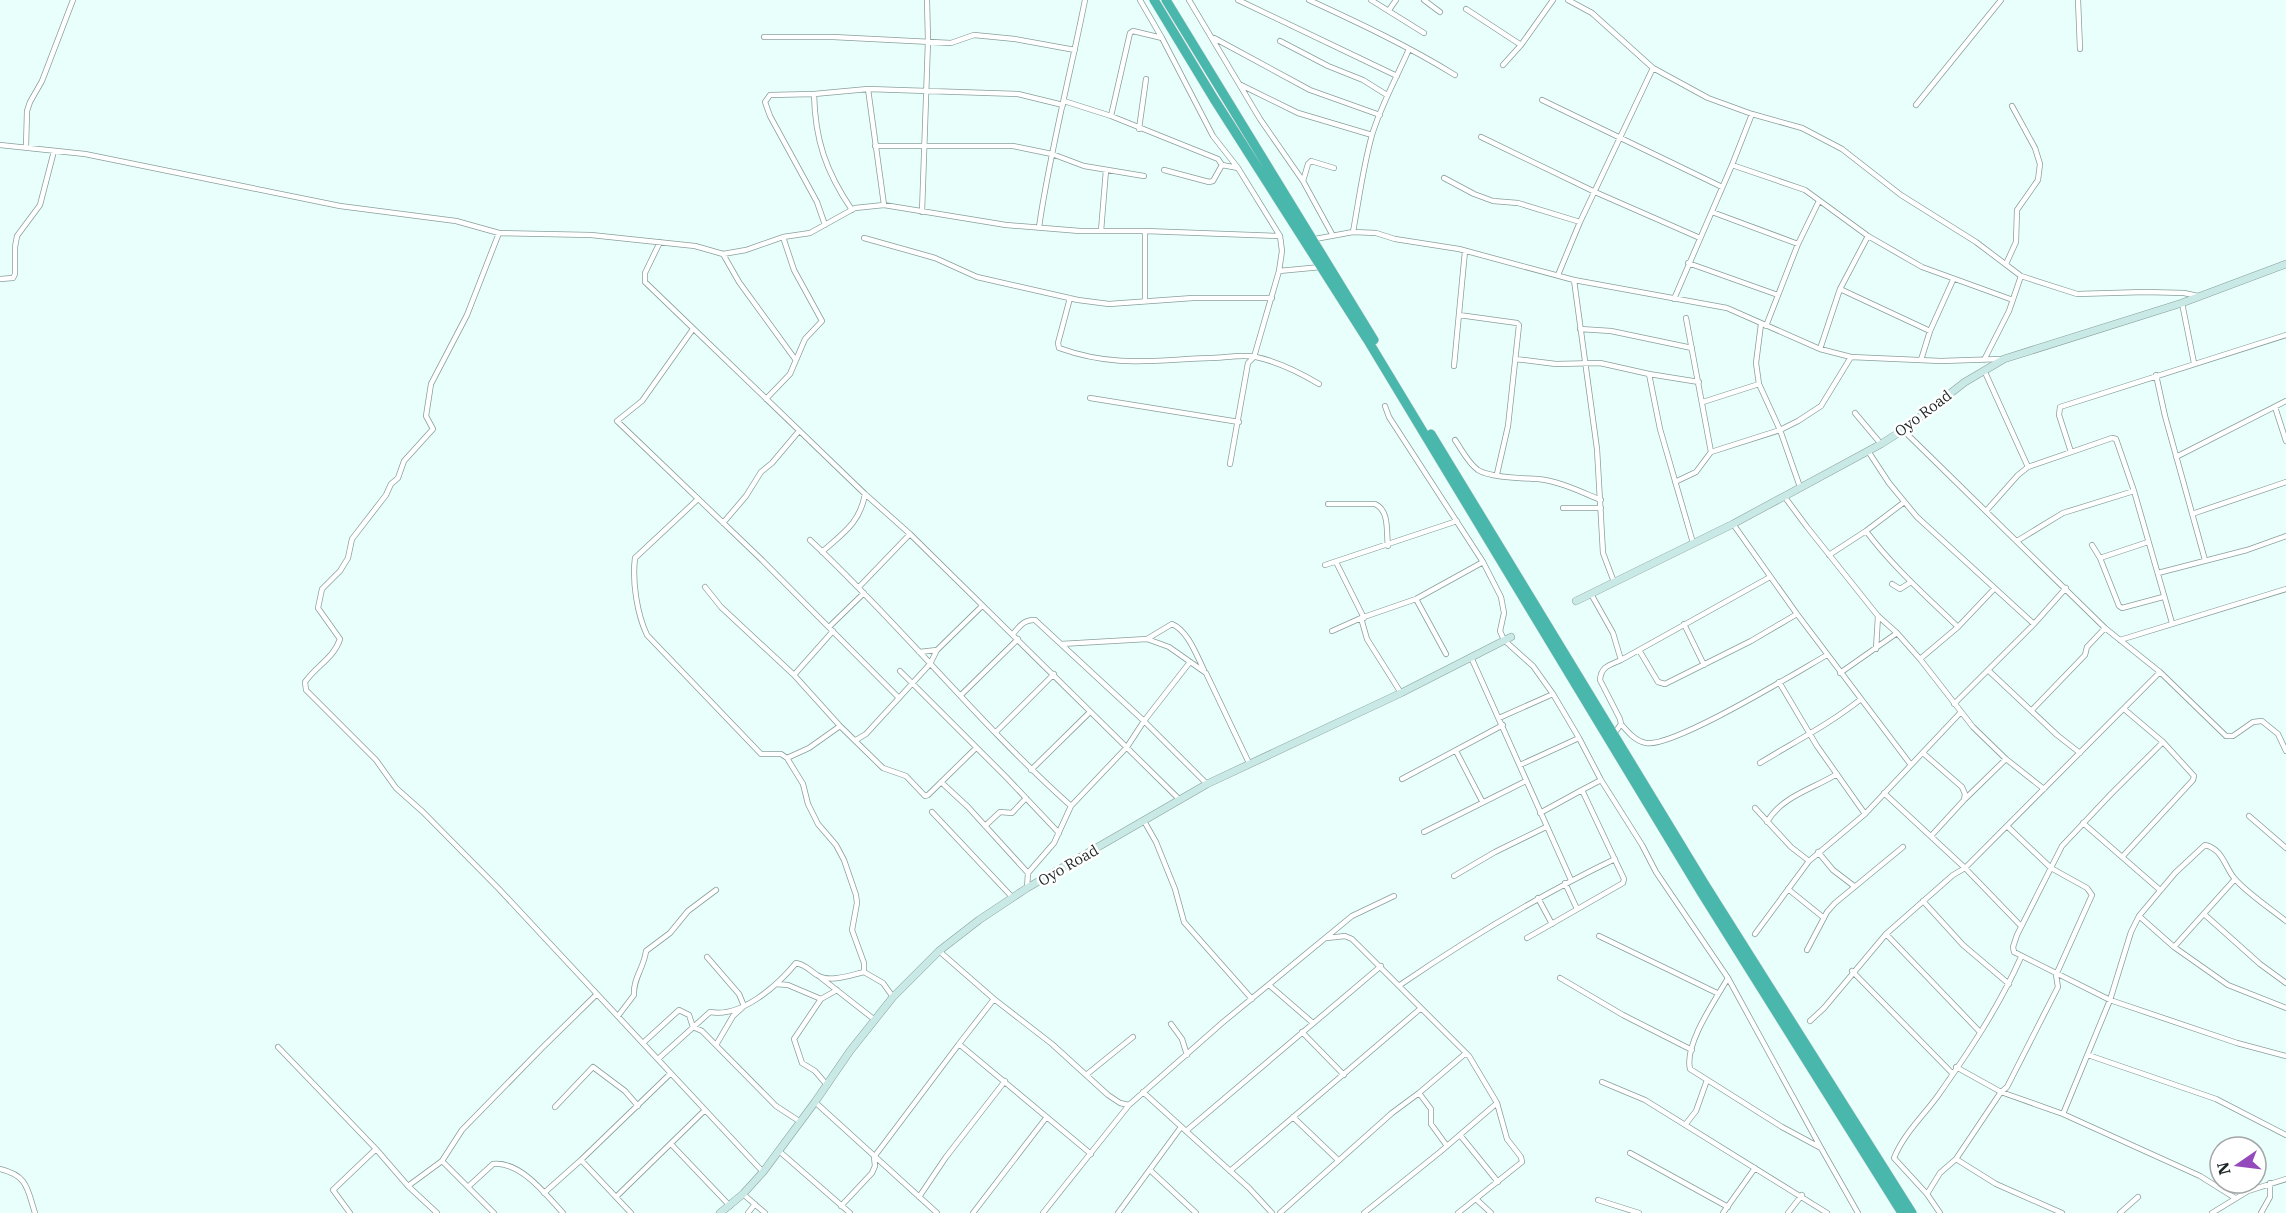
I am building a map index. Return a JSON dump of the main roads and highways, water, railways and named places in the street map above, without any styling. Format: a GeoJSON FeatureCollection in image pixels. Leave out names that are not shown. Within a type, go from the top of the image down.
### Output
{"type":"FeatureCollection","features":[{"type":"Feature","properties":{"kind":"highway"},"geometry":{"type":"LineString","coordinates":[[1154,0],[1321,267],[1369,337],[1716,902],[1912,1213]]}},
{"type":"Feature","properties":{"kind":"highway"},"geometry":{"type":"LineString","coordinates":[[1166,0],[1315,239],[1369,337],[1701,892],[1902,1213]]}}]}
